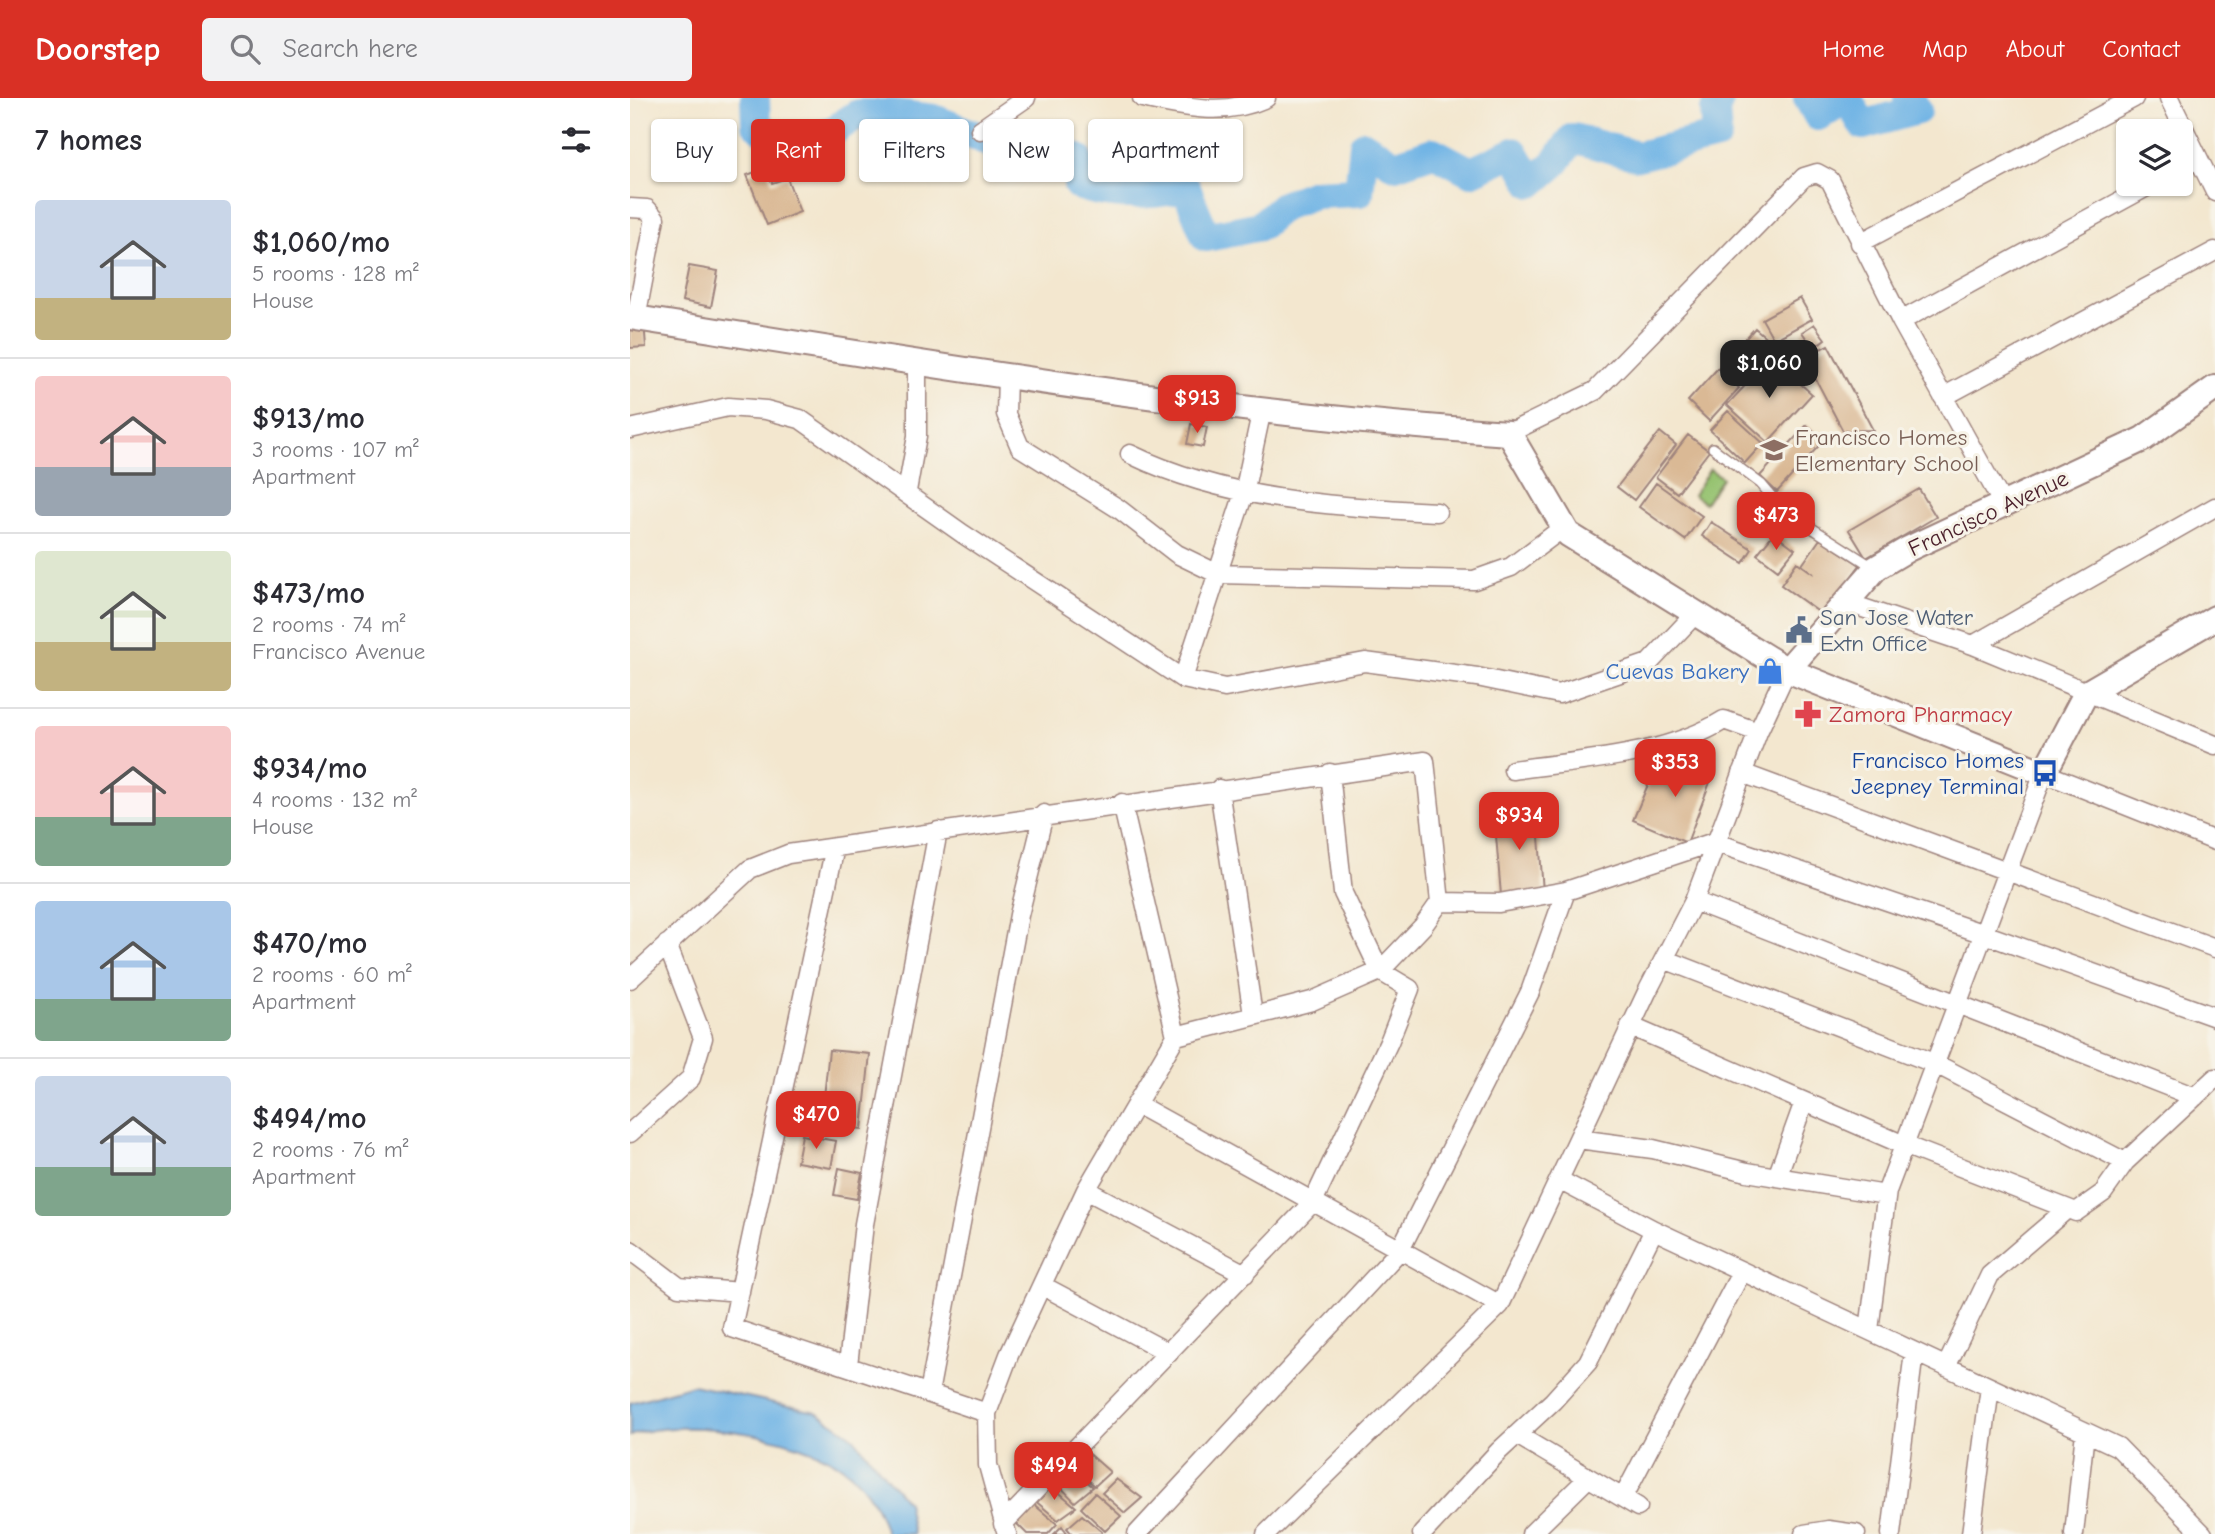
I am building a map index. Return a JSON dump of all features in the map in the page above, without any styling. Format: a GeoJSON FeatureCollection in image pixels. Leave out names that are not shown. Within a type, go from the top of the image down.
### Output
{"type":"FeatureCollection","features":[{"type":"Feature","properties":{"kind":"street"},"geometry":{"type":"LineString","coordinates":[[980,130],[1026,98]]}},
{"type":"Feature","properties":{"kind":"street"},"geometry":{"type":"LineString","coordinates":[[1142,98],[1206,111],[1245,108],[1266,98]]}},
{"type":"Feature","properties":{"kind":"street"},"geometry":{"type":"LineString","coordinates":[[1860,243],[2134,98]]}},
{"type":"Feature","properties":{"kind":"street"},"geometry":{"type":"LineString","coordinates":[[2169,98],[2215,192]]}},
{"type":"Feature","properties":{"kind":"street"},"geometry":{"type":"LineString","coordinates":[[2193,161],[2197,159]]}},
{"type":"Feature","properties":{"kind":"street"},"geometry":{"type":"LineString","coordinates":[[630,208],[647,209],[655,218],[633,317],[917,361],[1373,424],[1509,433],[1595,391],[1804,177],[1817,173],[1829,180],[1900,321],[2004,504]]}},
{"type":"Feature","properties":{"kind":"street"},"geometry":{"type":"LineString","coordinates":[[1900,321],[2130,196]]}},
{"type":"Feature","properties":{"kind":"street"},"geometry":{"type":"LineString","coordinates":[[1943,397],[2215,251]]}},
{"type":"Feature","properties":{"kind":"street"},"geometry":{"type":"LineString","coordinates":[[907,491],[917,436],[917,361]]}},
{"type":"Feature","properties":{"kind":"street"},"geometry":{"type":"LineString","coordinates":[[1007,374],[1006,414],[1020,447],[1119,509],[1177,554],[1218,574],[1474,580],[1511,567],[1563,527]]}},
{"type":"Feature","properties":{"kind":"street","name":"Francisco Avenue"},"geometry":{"type":"LineString","coordinates":[[1787,670],[1876,568],[2143,439],[2215,388]]}},
{"type":"Feature","properties":{"kind":"street"},"geometry":{"type":"LineString","coordinates":[[630,429],[728,407],[766,410],[800,419],[907,491],[964,534],[1183,679],[1225,688],[1365,662],[1477,677],[1559,694],[1649,663],[1697,612]]}},
{"type":"Feature","properties":{"kind":"street"},"geometry":{"type":"LineString","coordinates":[[1183,679],[1244,493],[1262,409]]}},
{"type":"Feature","properties":{"kind":"street"},"geometry":{"type":"LineString","coordinates":[[1509,433],[1568,534],[1787,670],[2215,841]]}},
{"type":"Feature","properties":{"kind":"street"},"geometry":{"type":"LineString","coordinates":[[1130,454],[1181,475],[1244,493],[1310,502],[1437,512]]}},
{"type":"Feature","properties":{"kind":"street"},"geometry":{"type":"LineString","coordinates":[[1973,645],[2215,508]]}},
{"type":"Feature","properties":{"kind":"street"},"geometry":{"type":"LineString","coordinates":[[1847,603],[1973,645],[2086,693],[2211,739]]}},
{"type":"Feature","properties":{"kind":"street"},"geometry":{"type":"LineString","coordinates":[[1869,1330],[1886,1195],[2045,773],[2086,693],[2215,618]]}},
{"type":"Feature","properties":{"kind":"street"},"geometry":{"type":"LineString","coordinates":[[1266,1534],[1500,1305],[1630,1026],[1693,901],[1758,732],[1787,670]]}},
{"type":"Feature","properties":{"kind":"street"},"geometry":{"type":"LineString","coordinates":[[1513,770],[1634,751],[1696,734],[1724,720],[1758,732]]}},
{"type":"Feature","properties":{"kind":"street"},"geometry":{"type":"LineString","coordinates":[[630,979],[750,869],[788,854],[1044,814],[1425,761],[1440,902],[1423,926],[1380,971],[1312,1001],[1176,1036]]}},
{"type":"Feature","properties":{"kind":"street"},"geometry":{"type":"LineString","coordinates":[[1005,1529],[1313,1202],[1389,1042],[1410,989],[1380,971],[1343,893],[1330,773]]}},
{"type":"Feature","properties":{"kind":"street"},"geometry":{"type":"LineString","coordinates":[[1742,773],[2215,948]]}},
{"type":"Feature","properties":{"kind":"street"},"geometry":{"type":"LineString","coordinates":[[1219,789],[1253,1015]]}},
{"type":"Feature","properties":{"kind":"street"},"geometry":{"type":"LineString","coordinates":[[1005,1529],[988,1465],[987,1413],[1009,1355],[1086,1190],[1176,1036],[1122,803]]}},
{"type":"Feature","properties":{"kind":"street"},"geometry":{"type":"LineString","coordinates":[[929,1393],[1020,915],[1044,814]]}},
{"type":"Feature","properties":{"kind":"street"},"geometry":{"type":"LineString","coordinates":[[848,1365],[864,1224],[937,831]]}},
{"type":"Feature","properties":{"kind":"street"},"geometry":{"type":"LineString","coordinates":[[1440,902],[1499,903],[1566,891],[1714,842],[1984,934],[2215,1017]]}},
{"type":"Feature","properties":{"kind":"street"},"geometry":{"type":"LineString","coordinates":[[835,847],[732,1328],[987,1413]]}},
{"type":"Feature","properties":{"kind":"street"},"geometry":{"type":"LineString","coordinates":[[1137,1534],[1400,1250],[1531,992],[1566,891]]}},
{"type":"Feature","properties":{"kind":"street"},"geometry":{"type":"LineString","coordinates":[[1693,901],[2195,1097]]}},
{"type":"Feature","properties":{"kind":"street"},"geometry":{"type":"LineString","coordinates":[[630,1133],[691,1078],[703,1038],[667,944]]}},
{"type":"Feature","properties":{"kind":"street"},"geometry":{"type":"LineString","coordinates":[[1664,959],[1936,1064],[2125,1162]]}},
{"type":"Feature","properties":{"kind":"street"},"geometry":{"type":"LineString","coordinates":[[1630,1026],[1904,1145],[2076,1212],[2103,1193],[2125,1162],[2215,1078]]}},
{"type":"Feature","properties":{"kind":"street"},"geometry":{"type":"LineString","coordinates":[[1777,1177],[1804,1102]]}},
{"type":"Feature","properties":{"kind":"street"},"geometry":{"type":"LineString","coordinates":[[1136,1104],[1500,1305]]}},
{"type":"Feature","properties":{"kind":"street"},"geometry":{"type":"LineString","coordinates":[[1578,1139],[1653,1149],[1777,1177],[1886,1195]]}},
{"type":"Feature","properties":{"kind":"street"},"geometry":{"type":"LineString","coordinates":[[1559,1180],[1654,1230],[2118,1447],[2203,1534]]}},
{"type":"Feature","properties":{"kind":"street"},"geometry":{"type":"LineString","coordinates":[[1086,1190],[1245,1274]]}},
{"type":"Feature","properties":{"kind":"street"},"geometry":{"type":"LineString","coordinates":[[1946,1367],[1990,1275],[2067,1209]]}},
{"type":"Feature","properties":{"kind":"street"},"geometry":{"type":"LineString","coordinates":[[1422,1534],[1588,1362],[1654,1230]]}},
{"type":"Feature","properties":{"kind":"street"},"geometry":{"type":"LineString","coordinates":[[630,1250],[679,1287],[740,1292]]}},
{"type":"Feature","properties":{"kind":"street"},"geometry":{"type":"LineString","coordinates":[[1622,1498],[1742,1271]]}},
{"type":"Feature","properties":{"kind":"street"},"geometry":{"type":"LineString","coordinates":[[1043,1286],[1169,1353]]}},
{"type":"Feature","properties":{"kind":"street"},"geometry":{"type":"LineString","coordinates":[[1891,1534],[1914,1352]]}},
{"type":"Feature","properties":{"kind":"street"},"geometry":{"type":"LineString","coordinates":[[1971,1534],[1990,1387]]}},
{"type":"Feature","properties":{"kind":"street"},"geometry":{"type":"LineString","coordinates":[[2074,1534],[2085,1432]]}},
{"type":"Feature","properties":{"kind":"street"},"geometry":{"type":"LineString","coordinates":[[1517,1434],[1638,1507]]}},
{"type":"Feature","properties":{"kind":"street"},"geometry":{"type":"LineString","coordinates":[[1531,1534],[1588,1478]]}},
{"type":"Feature","properties":{"kind":"street"},"geometry":{"type":"LineString","coordinates":[[1804,1534],[1828,1530],[1856,1534]]}},
{"type":"Feature","properties":{"kind":"lane"},"geometry":{"type":"LineString","coordinates":[[1713,447],[1761,484],[1782,509],[1876,568]]}},
{"type":"Feature","properties":{"kind":"green space"},"geometry":{"type":"Polygon","coordinates":[[[1710,469],[1722,478],[1705,503],[1693,495],[1710,469]]]}},
{"type":"Feature","properties":{"kind":"water"},"geometry":{"type":"Polygon","coordinates":[[[693,1385],[816,1412],[851,1435],[907,1502],[913,1534],[886,1534],[874,1504],[855,1478],[836,1463],[811,1451],[748,1433],[714,1429],[653,1430],[630,1436],[630,1403],[693,1385]]]}},
{"type":"Feature","properties":{"kind":"building"},"geometry":{"type":"Polygon","coordinates":[[[751,174],[751,182],[789,182],[800,212],[767,225],[747,175],[751,174]]]}},
{"type":"Feature","properties":{"kind":"building"},"geometry":{"type":"Polygon","coordinates":[[[689,266],[718,271],[711,307],[682,301],[689,266]]]}},
{"type":"Feature","properties":{"kind":"building"},"geometry":{"type":"Polygon","coordinates":[[[1800,298],[1812,319],[1774,340],[1762,319],[1800,298]]]}},
{"type":"Feature","properties":{"kind":"building"},"geometry":{"type":"Polygon","coordinates":[[[644,321],[646,347],[630,348],[630,322],[644,321]]]}},
{"type":"Feature","properties":{"kind":"building"},"geometry":{"type":"Polygon","coordinates":[[[1814,324],[1825,339],[1813,348],[1802,332],[1814,324]]]}},
{"type":"Feature","properties":{"kind":"building"},"geometry":{"type":"Polygon","coordinates":[[[1755,328],[1776,346],[1744,383],[1722,365],[1755,328]]]}},
{"type":"Feature","properties":{"kind":"building"},"geometry":{"type":"Polygon","coordinates":[[[1828,345],[1873,430],[1843,431],[1804,357],[1828,345]]]}},
{"type":"Feature","properties":{"kind":"building"},"geometry":{"type":"Polygon","coordinates":[[[1771,358],[1812,394],[1768,442],[1727,405],[1771,358]]]}},
{"type":"Feature","properties":{"kind":"building"},"geometry":{"type":"Polygon","coordinates":[[[1718,368],[1739,388],[1709,421],[1688,401],[1718,368]]]}},
{"type":"Feature","properties":{"kind":"building"},"geometry":{"type":"Polygon","coordinates":[[[1728,411],[1763,443],[1745,463],[1710,430],[1728,411]]]}},
{"type":"Feature","properties":{"kind":"building"},"geometry":{"type":"Polygon","coordinates":[[[1191,424],[1207,427],[1203,447],[1187,444],[1191,424]]]}},
{"type":"Feature","properties":{"kind":"building"},"geometry":{"type":"Polygon","coordinates":[[[1807,425],[1824,440],[1777,492],[1760,476],[1807,425]]]}},
{"type":"Feature","properties":{"kind":"building"},"geometry":{"type":"Polygon","coordinates":[[[1660,432],[1676,445],[1634,500],[1617,487],[1660,432]]]}},
{"type":"Feature","properties":{"kind":"building"},"geometry":{"type":"Polygon","coordinates":[[[1688,435],[1709,451],[1677,493],[1656,477],[1688,435]]]}},
{"type":"Feature","properties":{"kind":"building"},"geometry":{"type":"Polygon","coordinates":[[[1656,483],[1702,516],[1685,540],[1639,507],[1656,483]]]}},
{"type":"Feature","properties":{"kind":"building"},"geometry":{"type":"Polygon","coordinates":[[[1919,489],[1936,517],[1866,558],[1849,530],[1919,489]]]}},
{"type":"Feature","properties":{"kind":"building"},"geometry":{"type":"Polygon","coordinates":[[[1711,522],[1752,549],[1743,563],[1702,536],[1711,522]]]}},
{"type":"Feature","properties":{"kind":"building"},"geometry":{"type":"Polygon","coordinates":[[[1774,533],[1795,549],[1778,570],[1757,554],[1774,533]]]}},
{"type":"Feature","properties":{"kind":"building"},"geometry":{"type":"Polygon","coordinates":[[[1820,539],[1860,565],[1823,615],[1781,585],[1797,562],[1814,574],[1802,565],[1820,539]]]}},
{"type":"Feature","properties":{"kind":"building"},"geometry":{"type":"Polygon","coordinates":[[[1686,762],[1715,769],[1687,843],[1633,820],[1655,768],[1686,762]]]}},
{"type":"Feature","properties":{"kind":"building"},"geometry":{"type":"Polygon","coordinates":[[[1537,809],[1543,892],[1501,895],[1494,812],[1537,809]]]}},
{"type":"Feature","properties":{"kind":"building"},"geometry":{"type":"Polygon","coordinates":[[[829,1050],[870,1054],[862,1129],[821,1125],[829,1050]]]}},
{"type":"Feature","properties":{"kind":"building"},"geometry":{"type":"Polygon","coordinates":[[[802,1135],[836,1141],[831,1168],[797,1162],[802,1135]]]}},
{"type":"Feature","properties":{"kind":"building"},"geometry":{"type":"Polygon","coordinates":[[[839,1168],[862,1173],[857,1199],[834,1195],[839,1168]]]}},
{"type":"Feature","properties":{"kind":"building"},"geometry":{"type":"Polygon","coordinates":[[[1076,1442],[1110,1472],[1095,1486],[1062,1456],[1076,1442]]]}},
{"type":"Feature","properties":{"kind":"building"},"geometry":{"type":"Polygon","coordinates":[[[1066,1463],[1093,1487],[1075,1502],[1052,1478],[1066,1463]]]}},
{"type":"Feature","properties":{"kind":"building"},"geometry":{"type":"Polygon","coordinates":[[[1116,1479],[1142,1498],[1125,1513],[1102,1493],[1116,1479]]]}},
{"type":"Feature","properties":{"kind":"building"},"geometry":{"type":"Polygon","coordinates":[[[1048,1483],[1076,1507],[1058,1520],[1033,1499],[1048,1483]]]}},
{"type":"Feature","properties":{"kind":"building"},"geometry":{"type":"Polygon","coordinates":[[[1095,1493],[1121,1516],[1105,1531],[1081,1508],[1095,1493]]]}},
{"type":"Feature","properties":{"kind":"building"},"geometry":{"type":"Polygon","coordinates":[[[1031,1502],[1057,1524],[1048,1534],[1027,1534],[1013,1520],[1031,1502]]]}},
{"type":"Feature","properties":{"kind":"building"},"geometry":{"type":"Polygon","coordinates":[[[1082,1515],[1102,1532],[1101,1534],[1072,1534],[1067,1528],[1082,1515]]]}},
{"type":"Feature","properties":{"kind":"building"},"geometry":{"type":"Polygon","coordinates":[[[1062,1526],[1068,1534],[1054,1534],[1062,1526]]]}},
{"type":"Feature","properties":{"kind":"waterway"},"geometry":{"type":"LineString","coordinates":[[755,98],[756,123],[784,147],[831,132],[858,114],[894,114],[934,119],[977,136],[1013,156],[1051,147],[1078,159],[1078,185],[1092,189],[1132,194],[1186,188],[1206,237],[1260,226],[1283,206],[1314,194],[1359,192],[1364,145],[1395,165],[1433,152],[1471,172],[1514,152],[1532,183],[1555,163],[1573,138],[1638,156],[1717,136],[1715,110],[1720,98]]}},
{"type":"Feature","properties":{"kind":"waterway"},"geometry":{"type":"LineString","coordinates":[[1808,98],[1818,116],[1847,98],[1863,125],[1917,110],[1908,98]]}},
{"type":"Feature","properties":{"kind":"place","name":"Francisco Homes Elementary School"},"geometry":{"type":"Point","coordinates":[1774,450]}},
{"type":"Feature","properties":{"kind":"place","name":"San Jose Water Extn Office"},"geometry":{"type":"Point","coordinates":[1799,630]}},
{"type":"Feature","properties":{"kind":"place","name":"Cuevas Bakery"},"geometry":{"type":"Point","coordinates":[1770,671]}},
{"type":"Feature","properties":{"kind":"place","name":"Zamora Pharmacy"},"geometry":{"type":"Point","coordinates":[1808,714]}},
{"type":"Feature","properties":{"kind":"place","name":"Francisco Homes Jeepney Terminal"},"geometry":{"type":"Point","coordinates":[2045,773]}}]}
